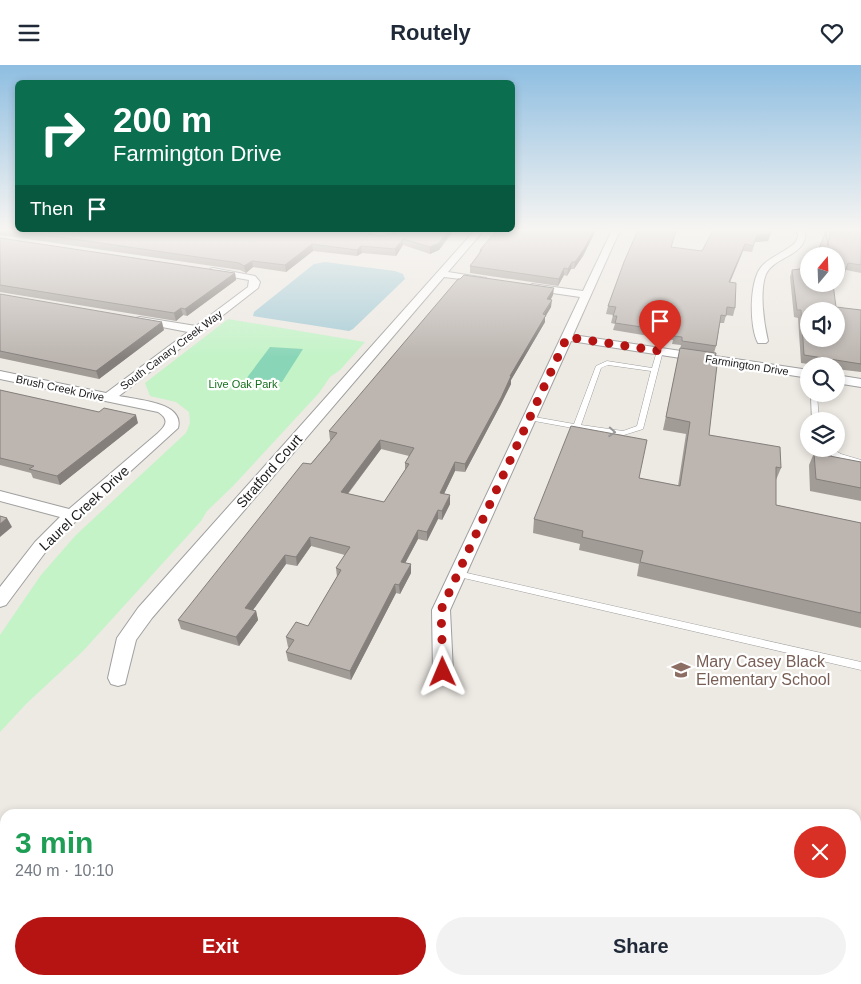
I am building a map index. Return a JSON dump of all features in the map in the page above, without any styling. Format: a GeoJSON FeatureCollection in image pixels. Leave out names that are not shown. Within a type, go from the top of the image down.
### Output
{"type":"FeatureCollection","features":[{"type":"Feature","properties":{"kind":"street","name":"South Canary Creek Way"},"geometry":{"type":"LineString","coordinates":[[108,398],[253,288],[255,281],[240,275],[226,273]]}},
{"type":"Feature","properties":{"kind":"street"},"geometry":{"type":"LineString","coordinates":[[443,672],[441,610],[596,273]]}},
{"type":"Feature","properties":{"kind":"street"},"geometry":{"type":"LineString","coordinates":[[762,273],[759,280],[758,325],[762,341]]}},
{"type":"Feature","properties":{"kind":"street"},"geometry":{"type":"LineString","coordinates":[[441,274],[491,281]]}},
{"type":"Feature","properties":{"kind":"street","name":"Stratford Court"},"geometry":{"type":"LineString","coordinates":[[118,678],[126,638],[145,613],[441,274]]}},
{"type":"Feature","properties":{"kind":"street"},"geometry":{"type":"LineString","coordinates":[[519,285],[586,295]]}},
{"type":"Feature","properties":{"kind":"street"},"geometry":{"type":"LineString","coordinates":[[132,319],[198,330]]}},
{"type":"Feature","properties":{"kind":"street","name":"Farmington Drive"},"geometry":{"type":"LineString","coordinates":[[567,337],[800,374]]}},
{"type":"Feature","properties":{"kind":"street","name":"Brush Creek Drive"},"geometry":{"type":"LineString","coordinates":[[0,375],[162,409],[170,414],[173,421]]}},
{"type":"Feature","properties":{"kind":"street"},"geometry":{"type":"LineString","coordinates":[[845,380],[861,383]]}},
{"type":"Feature","properties":{"kind":"street","name":"Laurel Creek Drive"},"geometry":{"type":"LineString","coordinates":[[0,600],[41,546],[72,515],[163,436],[171,427],[173,421]]}},
{"type":"Feature","properties":{"kind":"street"},"geometry":{"type":"LineString","coordinates":[[0,495],[72,515]]}},
{"type":"Feature","properties":{"kind":"lane"},"geometry":{"type":"LineString","coordinates":[[530,418],[624,433],[640,427],[660,351]]}},
{"type":"Feature","properties":{"kind":"lane"},"geometry":{"type":"LineString","coordinates":[[577,427],[598,367],[607,363],[655,370]]}},
{"type":"Feature","properties":{"kind":"lane"},"geometry":{"type":"LineString","coordinates":[[845,457],[861,462]]}},
{"type":"Feature","properties":{"kind":"lane"},"geometry":{"type":"LineString","coordinates":[[458,574],[861,666]]}},
{"type":"Feature","properties":{"kind":"green space","name":"Live Oak Park"},"geometry":{"type":"Polygon","coordinates":[[[228,319],[365,342],[340,370],[330,377],[319,393],[233,486],[207,511],[201,521],[83,651],[26,704],[0,732],[0,635],[41,575],[76,535],[186,433],[190,423],[189,412],[176,402],[150,396],[145,383],[228,319]]]}},
{"type":"Feature","properties":{"kind":"green space"},"geometry":{"type":"Polygon","coordinates":[[[270,347],[303,349],[282,382],[246,379],[270,347]]]}},
{"type":"Feature","properties":{"kind":"water"},"geometry":{"type":"Polygon","coordinates":[[[303,273],[400,273],[403,274],[405,279],[349,331],[253,316],[254,312],[303,273]]]}},
{"type":"Feature","properties":{"kind":"building"},"geometry":{"type":"Polygon","coordinates":[[[0,273],[235,273],[185,309],[181,308],[174,313],[0,285],[0,273]]]}},
{"type":"Feature","properties":{"kind":"building"},"geometry":{"type":"Polygon","coordinates":[[[517,273],[562,273],[559,279],[517,273]]]}},
{"type":"Feature","properties":{"kind":"building"},"geometry":{"type":"Polygon","coordinates":[[[620,273],[733,273],[729,282],[736,283],[735,308],[727,307],[726,316],[721,315],[716,346],[682,341],[682,337],[674,336],[675,332],[615,323],[617,316],[613,316],[616,307],[608,306],[620,273]]]}},
{"type":"Feature","properties":{"kind":"building"},"geometry":{"type":"Polygon","coordinates":[[[792,273],[800,273],[800,293],[834,293],[835,302],[800,302],[800,310],[797,310],[792,273]]]}},
{"type":"Feature","properties":{"kind":"building"},"geometry":{"type":"Polygon","coordinates":[[[464,275],[554,288],[547,299],[552,300],[543,314],[546,315],[510,376],[501,398],[465,464],[455,462],[440,493],[450,495],[442,511],[438,510],[427,532],[418,530],[401,562],[411,564],[399,585],[395,584],[350,671],[286,652],[294,640],[286,637],[296,622],[308,626],[341,570],[336,568],[350,547],[310,537],[296,557],[285,555],[245,608],[256,611],[236,637],[178,620],[303,463],[311,464],[337,433],[329,431],[458,279],[464,275]],[[380,440],[341,492],[384,502],[409,464],[405,463],[414,448],[380,440]]]}},
{"type":"Feature","properties":{"kind":"building"},"geometry":{"type":"Polygon","coordinates":[[[0,294],[162,322],[96,371],[0,351],[0,294]]]}},
{"type":"Feature","properties":{"kind":"building"},"geometry":{"type":"Polygon","coordinates":[[[845,308],[861,310],[861,364],[845,361],[845,357],[804,355],[803,347],[845,347],[845,308]]]}},
{"type":"Feature","properties":{"kind":"building"},"geometry":{"type":"Polygon","coordinates":[[[680,348],[716,353],[714,364],[717,365],[709,435],[780,447],[781,468],[776,467],[776,505],[861,523],[861,613],[640,562],[643,551],[582,537],[583,531],[534,519],[571,426],[647,440],[639,478],[680,486],[690,422],[666,417],[680,348]]]}},
{"type":"Feature","properties":{"kind":"building"},"geometry":{"type":"Polygon","coordinates":[[[0,390],[99,412],[104,408],[136,415],[57,476],[29,469],[34,466],[0,458],[0,390]]]}},
{"type":"Feature","properties":{"kind":"building"},"geometry":{"type":"Polygon","coordinates":[[[814,457],[835,457],[861,462],[861,488],[816,479],[814,457]]]}},
{"type":"Feature","properties":{"kind":"building"},"geometry":{"type":"Polygon","coordinates":[[[0,516],[7,518],[0,524],[0,516]]]}},
{"type":"Feature","properties":{"kind":"place","name":"Mary Casey Black Elementary School"},"geometry":{"type":"Point","coordinates":[681,670]}},
{"type":"Feature","properties":{"kind":"route"},"geometry":{"type":"LineString","coordinates":[[443,672],[441,610],[567,337],[660,351]]}}]}
